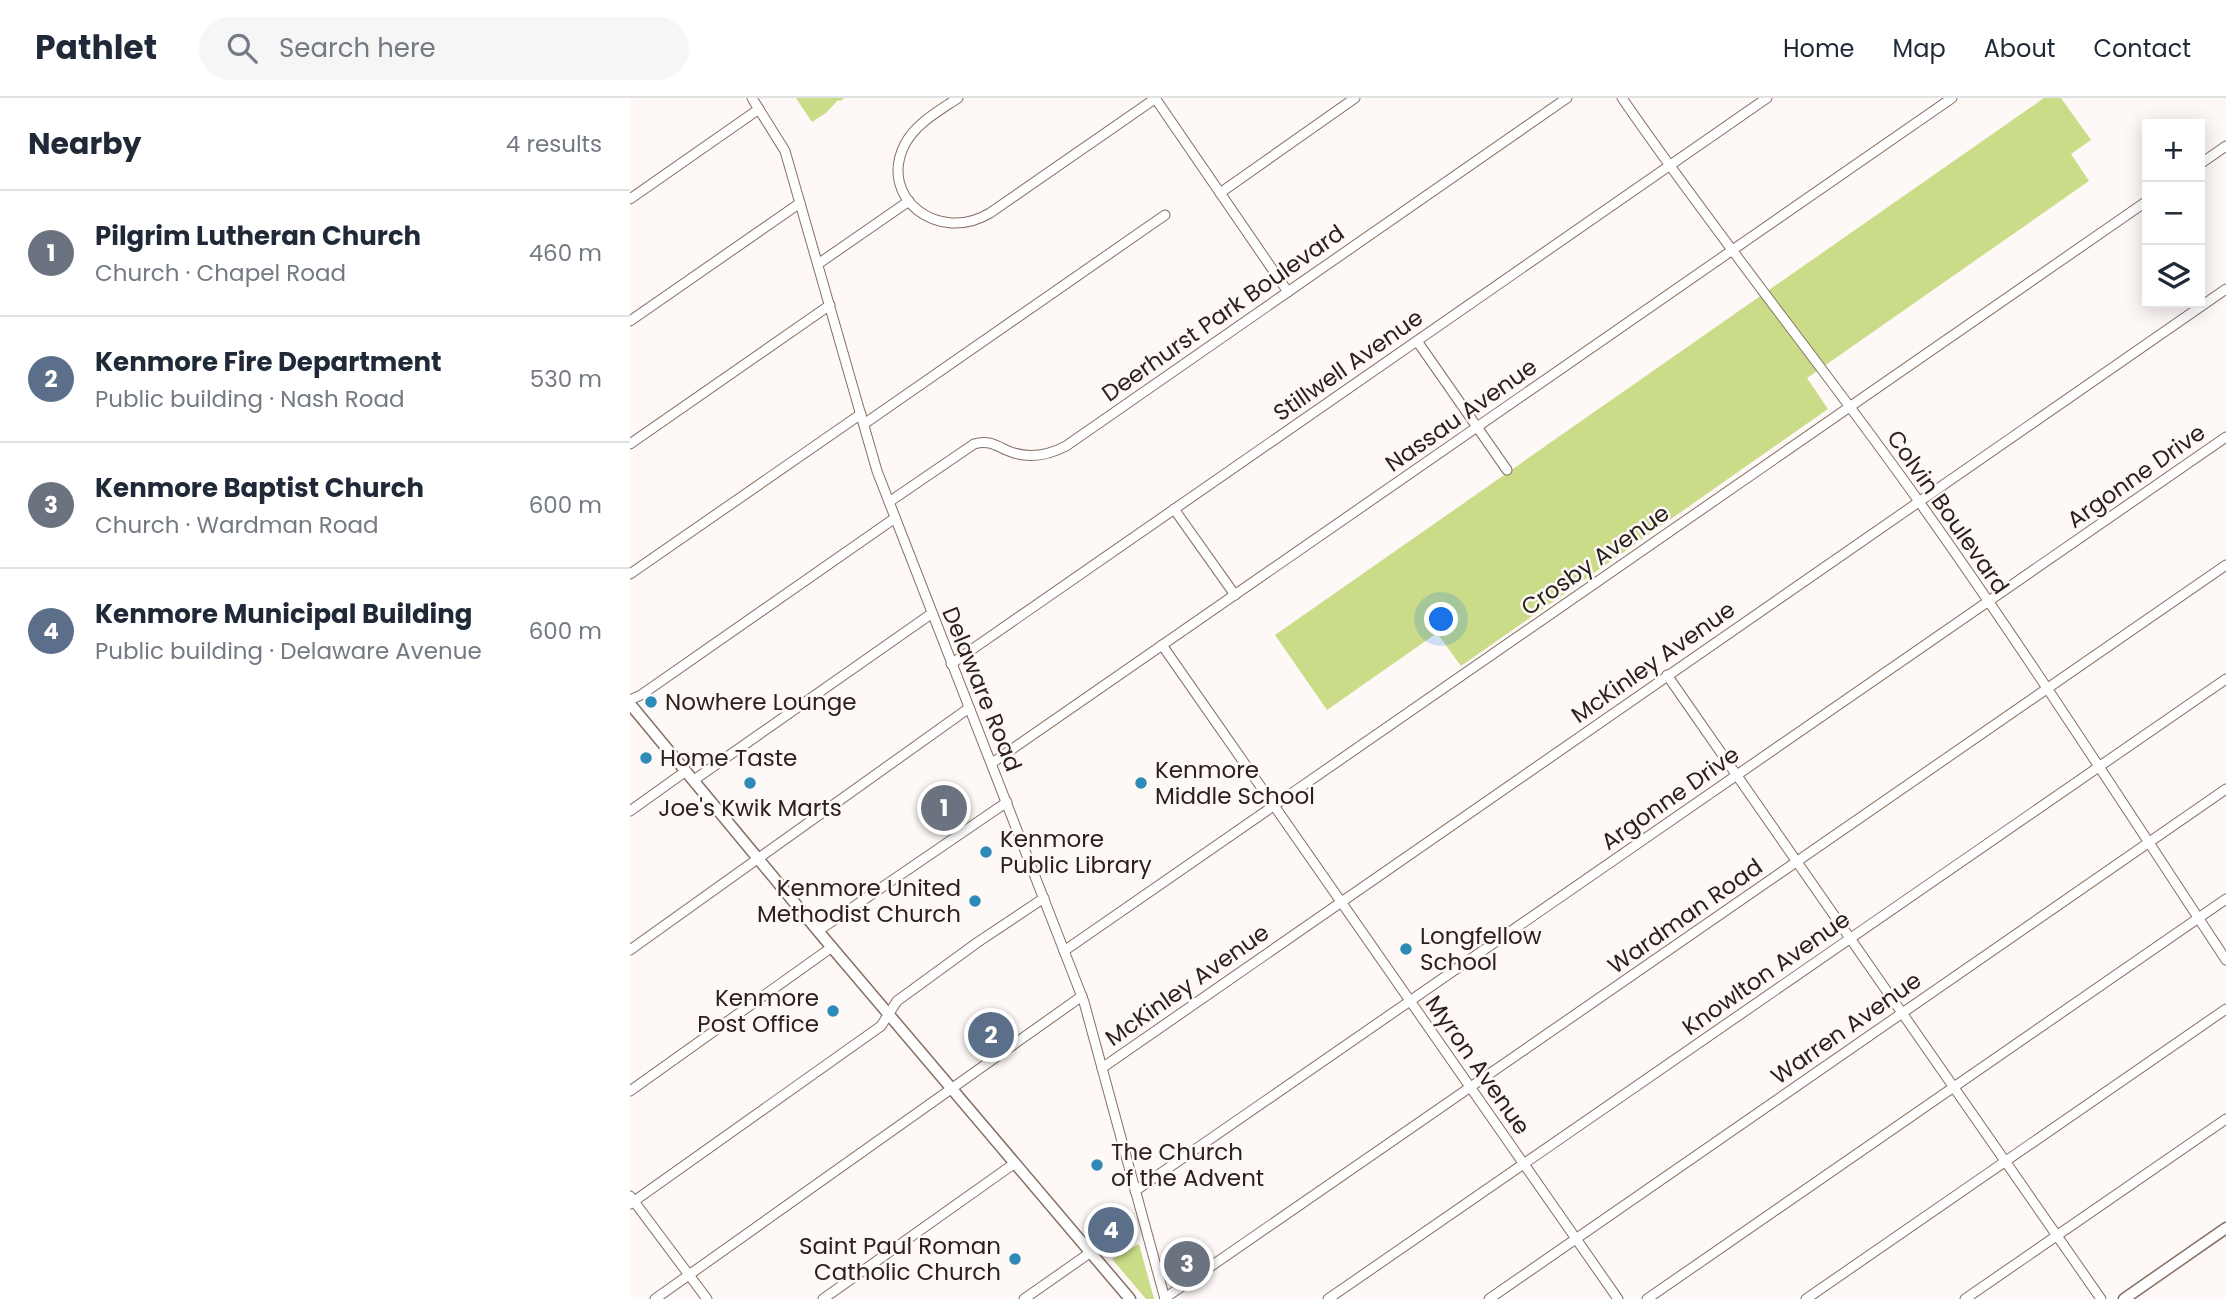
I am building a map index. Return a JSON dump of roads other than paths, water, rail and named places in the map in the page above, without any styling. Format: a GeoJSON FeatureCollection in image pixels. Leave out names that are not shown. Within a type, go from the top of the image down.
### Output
{"type":"FeatureCollection","features":[{"type":"Feature","properties":{"kind":"main road"},"geometry":{"type":"LineString","coordinates":[[630,702],[818,932],[1130,1299]]}},
{"type":"Feature","properties":{"kind":"main road"},"geometry":{"type":"LineString","coordinates":[[2124,1299],[2226,1228]]}},
{"type":"Feature","properties":{"kind":"street","name":"Delaware Road"},"geometry":{"type":"LineString","coordinates":[[752,98],[785,151],[877,471],[1082,996],[1165,1298]]}},
{"type":"Feature","properties":{"kind":"street"},"geometry":{"type":"LineString","coordinates":[[958,98],[925,121],[905,144],[899,171],[902,189],[909,201],[923,214],[939,222],[961,224],[982,218],[1155,98],[1288,292]]}},
{"type":"Feature","properties":{"kind":"street"},"geometry":{"type":"LineString","coordinates":[[1220,193],[1355,98]]}},
{"type":"Feature","properties":{"kind":"street","name":"Deerhurst Park Boulevard"},"geometry":{"type":"LineString","coordinates":[[889,502],[974,444],[989,442],[1027,456],[1058,450],[1567,98]]}},
{"type":"Feature","properties":{"kind":"street","name":"Colvin Boulevard"},"geometry":{"type":"LineString","coordinates":[[1622,98],[1731,251],[1919,502],[1989,602],[2226,960]]}},
{"type":"Feature","properties":{"kind":"street","name":"Stillwell Avenue"},"geometry":{"type":"LineString","coordinates":[[951,664],[1767,98]]}},
{"type":"Feature","properties":{"kind":"street","name":"Nassau Avenue"},"geometry":{"type":"LineString","coordinates":[[992,763],[1952,98]]}},
{"type":"Feature","properties":{"kind":"street"},"geometry":{"type":"LineString","coordinates":[[630,199],[758,109]]}},
{"type":"Feature","properties":{"kind":"street"},"geometry":{"type":"LineString","coordinates":[[2205,161],[2226,146]]}},
{"type":"Feature","properties":{"kind":"street"},"geometry":{"type":"LineString","coordinates":[[818,264],[909,201]]}},
{"type":"Feature","properties":{"kind":"street"},"geometry":{"type":"LineString","coordinates":[[630,321],[800,203]]}},
{"type":"Feature","properties":{"kind":"street","name":"Crosby Avenue"},"geometry":{"type":"LineString","coordinates":[[1064,951],[2142,204]]}},
{"type":"Feature","properties":{"kind":"street"},"geometry":{"type":"LineString","coordinates":[[864,425],[1165,215]]}},
{"type":"Feature","properties":{"kind":"street","name":"McKinley Avenue"},"geometry":{"type":"LineString","coordinates":[[1102,1068],[2226,289]]}},
{"type":"Feature","properties":{"kind":"street"},"geometry":{"type":"LineString","coordinates":[[630,444],[830,305]]}},
{"type":"Feature","properties":{"kind":"street"},"geometry":{"type":"LineString","coordinates":[[1417,341],[1507,470]]}},
{"type":"Feature","properties":{"kind":"street"},"geometry":{"type":"LineString","coordinates":[[630,574],[861,414]]}},
{"type":"Feature","properties":{"kind":"street","name":"Argonne Drive"},"geometry":{"type":"LineString","coordinates":[[1135,1191],[2226,437]]}},
{"type":"Feature","properties":{"kind":"street"},"geometry":{"type":"LineString","coordinates":[[1174,509],[1235,595]]}},
{"type":"Feature","properties":{"kind":"street"},"geometry":{"type":"LineString","coordinates":[[630,702],[895,518]]}},
{"type":"Feature","properties":{"kind":"street","name":"Wardman Road"},"geometry":{"type":"LineString","coordinates":[[1165,1298],[2226,565]]}},
{"type":"Feature","properties":{"kind":"street"},"geometry":{"type":"LineString","coordinates":[[630,811],[690,776],[931,614]]}},
{"type":"Feature","properties":{"kind":"street","name":"Myron Avenue"},"geometry":{"type":"LineString","coordinates":[[1163,645],[1618,1299]]}},
{"type":"Feature","properties":{"kind":"street"},"geometry":{"type":"LineString","coordinates":[[1667,676],[2101,1299]]}},
{"type":"Feature","properties":{"kind":"street","name":"Knowlton Avenue"},"geometry":{"type":"LineString","coordinates":[[1328,1299],[2226,679]]}},
{"type":"Feature","properties":{"kind":"street"},"geometry":{"type":"LineString","coordinates":[[630,950],[969,708]]}},
{"type":"Feature","properties":{"kind":"street","name":"Warren Avenue"},"geometry":{"type":"LineString","coordinates":[[1489,1299],[2226,789]]}},
{"type":"Feature","properties":{"kind":"street"},"geometry":{"type":"LineString","coordinates":[[818,932],[1007,802]]}},
{"type":"Feature","properties":{"kind":"street"},"geometry":{"type":"LineString","coordinates":[[706,1299],[631,1200],[881,1026],[897,1001],[1044,898]]}},
{"type":"Feature","properties":{"kind":"street"},"geometry":{"type":"LineString","coordinates":[[1647,1299],[2226,899]]}},
{"type":"Feature","properties":{"kind":"street"},"geometry":{"type":"LineString","coordinates":[[630,1091],[832,947]]}},
{"type":"Feature","properties":{"kind":"street"},"geometry":{"type":"LineString","coordinates":[[655,1299],[1082,996]]}},
{"type":"Feature","properties":{"kind":"street"},"geometry":{"type":"LineString","coordinates":[[1806,1299],[2226,1009]]}},
{"type":"Feature","properties":{"kind":"street"},"geometry":{"type":"LineString","coordinates":[[1965,1299],[2226,1119]]}},
{"type":"Feature","properties":{"kind":"street"},"geometry":{"type":"LineString","coordinates":[[823,1299],[1015,1163]]}},
{"type":"Feature","properties":{"kind":"street"},"geometry":{"type":"LineString","coordinates":[[1024,1299],[1091,1252]]}},
{"type":"Feature","properties":{"kind":"place","name":"Nowhere Lounge"},"geometry":{"type":"Point","coordinates":[651,702]}},
{"type":"Feature","properties":{"kind":"place","name":"Home Taste"},"geometry":{"type":"Point","coordinates":[646,758]}},
{"type":"Feature","properties":{"kind":"place","name":"Joe's Kwik Marts"},"geometry":{"type":"Point","coordinates":[750,783]}},
{"type":"Feature","properties":{"kind":"place","name":"Kenmore Middle School"},"geometry":{"type":"Point","coordinates":[1141,783]}},
{"type":"Feature","properties":{"kind":"place","name":"Pilgrim Lutheran Church"},"geometry":{"type":"Point","coordinates":[944,808]}},
{"type":"Feature","properties":{"kind":"place","name":"Kenmore Public Library"},"geometry":{"type":"Point","coordinates":[986,852]}},
{"type":"Feature","properties":{"kind":"place","name":"Kenmore United Methodist Church"},"geometry":{"type":"Point","coordinates":[975,901]}},
{"type":"Feature","properties":{"kind":"place","name":"Longfellow School"},"geometry":{"type":"Point","coordinates":[1406,949]}},
{"type":"Feature","properties":{"kind":"place","name":"Kenmore Post Office"},"geometry":{"type":"Point","coordinates":[833,1011]}},
{"type":"Feature","properties":{"kind":"place","name":"Kenmore Fire Department"},"geometry":{"type":"Point","coordinates":[991,1035]}},
{"type":"Feature","properties":{"kind":"place","name":"The Church of the Advent"},"geometry":{"type":"Point","coordinates":[1097,1165]}},
{"type":"Feature","properties":{"kind":"place","name":"Kenmore Municipal Building"},"geometry":{"type":"Point","coordinates":[1111,1230]}},
{"type":"Feature","properties":{"kind":"place","name":"Saint Paul Roman Catholic Church"},"geometry":{"type":"Point","coordinates":[1015,1259]}},
{"type":"Feature","properties":{"kind":"place","name":"Kenmore Baptist Church"},"geometry":{"type":"Point","coordinates":[1187,1264]}}]}
